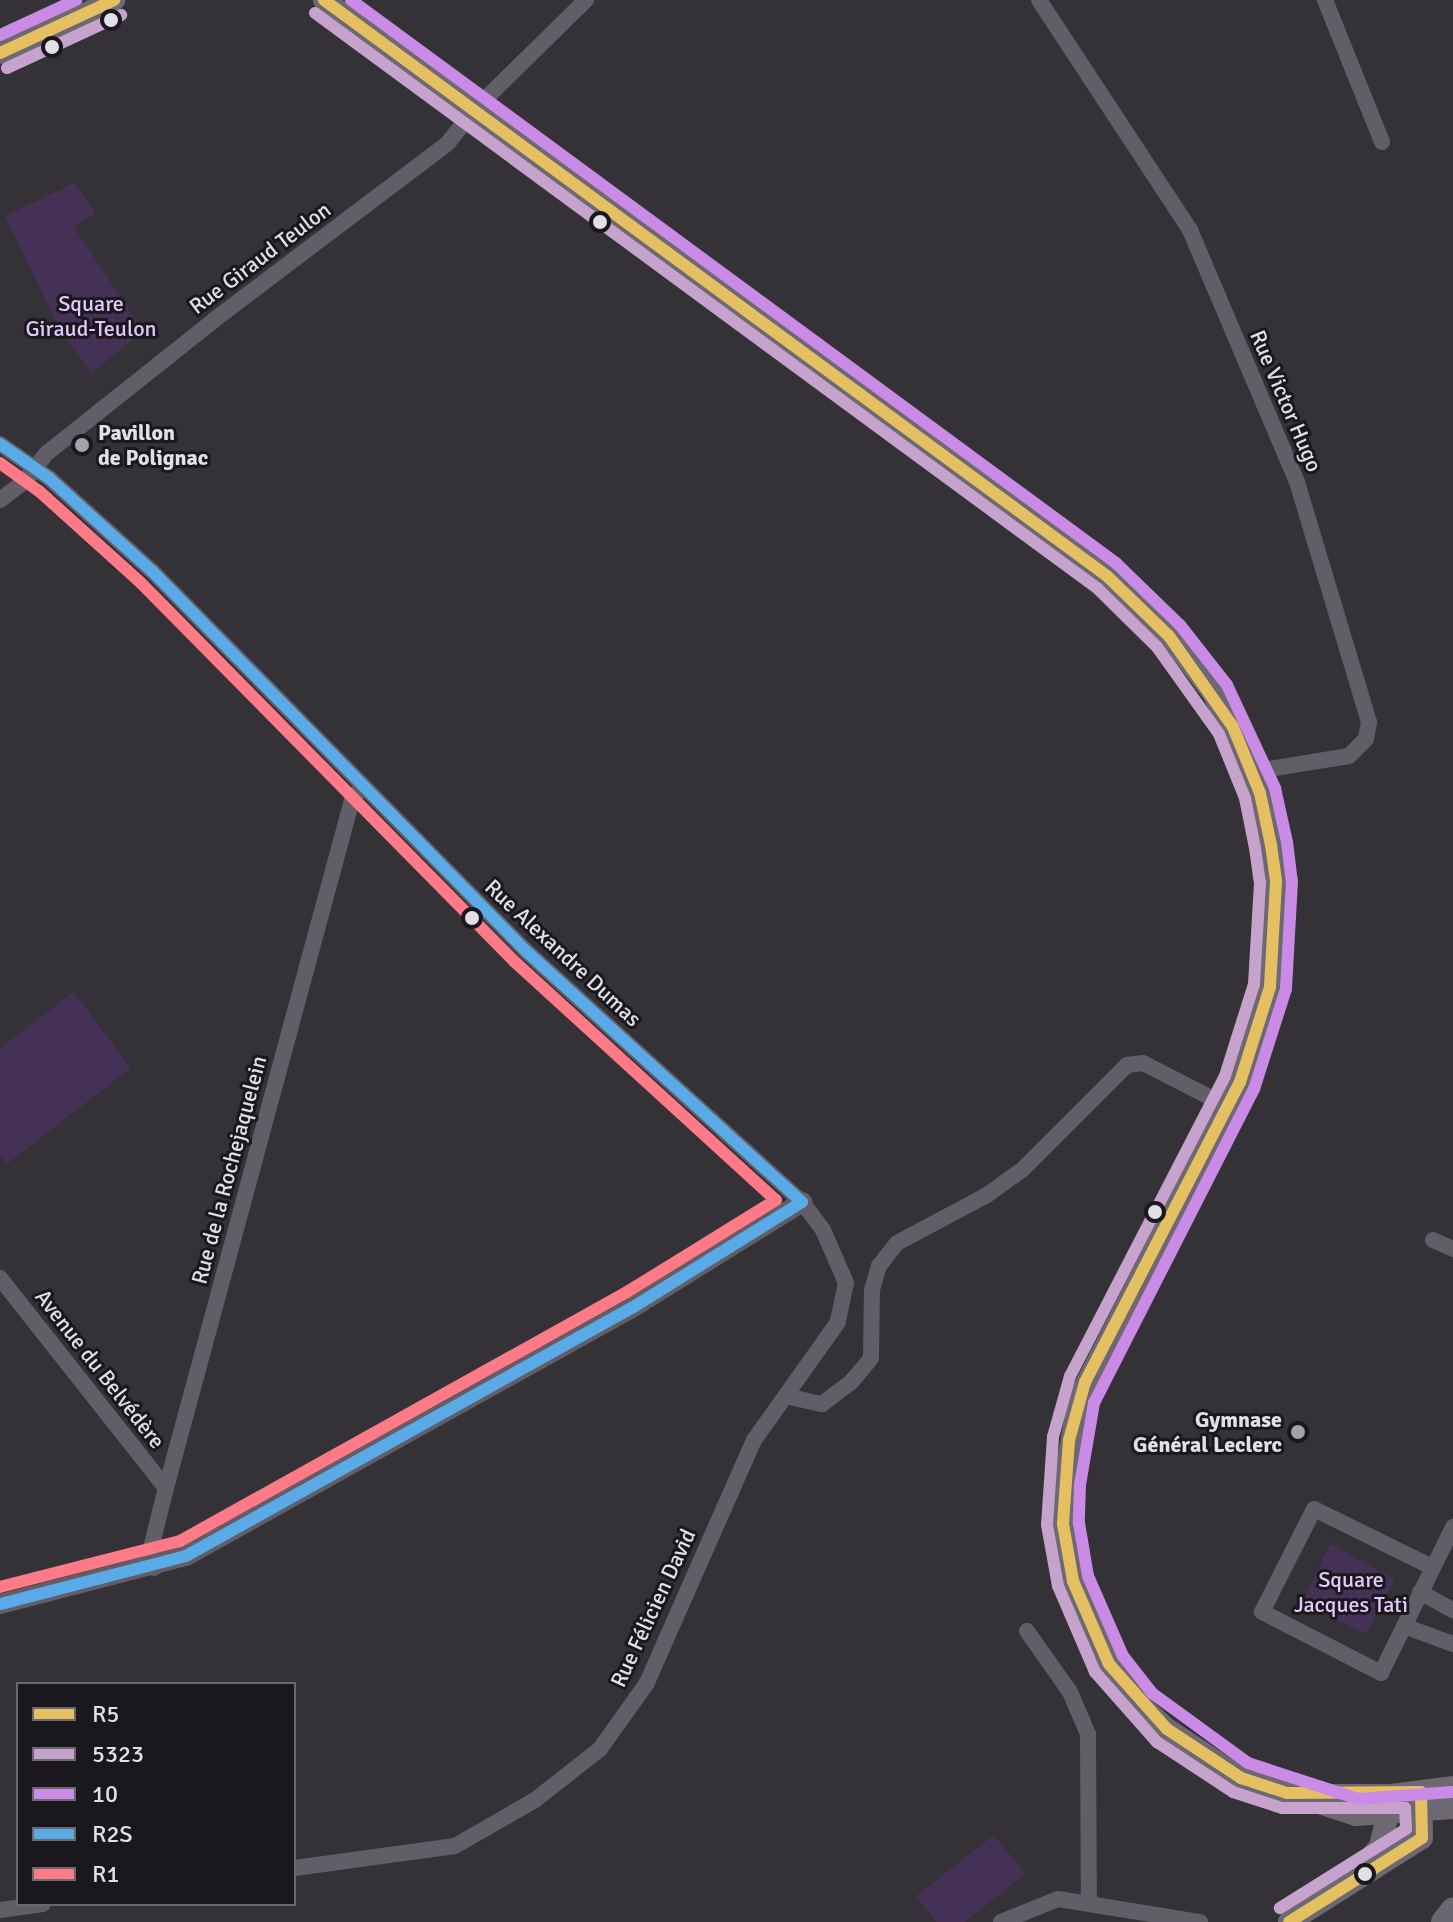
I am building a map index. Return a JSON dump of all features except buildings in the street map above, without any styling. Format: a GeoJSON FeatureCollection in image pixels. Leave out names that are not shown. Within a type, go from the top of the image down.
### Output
{"type":"FeatureCollection","features":[{"type":"Feature","properties":{"kind":"main road"},"geometry":{"type":"LineString","coordinates":[[0,53],[114,0]]}},
{"type":"Feature","properties":{"kind":"main road"},"geometry":{"type":"LineString","coordinates":[[324,0],[472,112],[1107,576],[1198,671],[1233,727],[1251,772],[1274,870],[1270,987],[1251,1052],[1227,1106],[1085,1382],[1069,1440],[1063,1524],[1080,1603],[1109,1664],[1140,1704],[1167,1729],[1241,1778],[1356,1815],[1390,1806],[1423,1803],[1453,1808]]}},
{"type":"Feature","properties":{"kind":"main road"},"geometry":{"type":"LineString","coordinates":[[1423,1803],[1453,1787]]}},
{"type":"Feature","properties":{"kind":"main road"},"geometry":{"type":"LineString","coordinates":[[1289,1922],[1422,1838],[1423,1803]]}},
{"type":"Feature","properties":{"kind":"main road"},"geometry":{"type":"LineString","coordinates":[[1337,1889],[1374,1857],[1390,1806]]}},
{"type":"Feature","properties":{"kind":"main road"},"geometry":{"type":"LineString","coordinates":[[1443,1922],[1453,1909]]}},
{"type":"Feature","properties":{"kind":"street","name":"Rue Giraud Teulon"},"geometry":{"type":"LineString","coordinates":[[0,500],[34,468],[214,320],[448,143],[472,112],[586,0]]}},
{"type":"Feature","properties":{"kind":"street","name":"Rue Victor Hugo"},"geometry":{"type":"LineString","coordinates":[[1039,0],[1190,230],[1297,482],[1369,722],[1366,739],[1349,756],[1251,772]]}},
{"type":"Feature","properties":{"kind":"street"},"geometry":{"type":"LineString","coordinates":[[1325,0],[1382,142]]}},
{"type":"Feature","properties":{"kind":"street","name":"Rue Alexandre Dumas"},"geometry":{"type":"LineString","coordinates":[[0,444],[34,468],[152,571],[361,787],[526,951],[802,1202],[823,1230],[846,1283],[838,1322],[786,1396]]}},
{"type":"Feature","properties":{"kind":"street","name":"Rue de la Rochejaquelein"},"geometry":{"type":"LineString","coordinates":[[154,1568],[150,1552],[166,1488],[352,800],[361,787]]}},
{"type":"Feature","properties":{"kind":"street"},"geometry":{"type":"LineString","coordinates":[[786,1396],[822,1404],[852,1381],[871,1358],[872,1290],[879,1266],[897,1243],[987,1195],[1023,1169],[1127,1065],[1143,1063],[1227,1106]]}},
{"type":"Feature","properties":{"kind":"street"},"geometry":{"type":"LineString","coordinates":[[0,1604],[154,1568],[186,1556],[635,1306],[802,1202]]}},
{"type":"Feature","properties":{"kind":"street"},"geometry":{"type":"LineString","coordinates":[[1433,1240],[1453,1249]]}},
{"type":"Feature","properties":{"kind":"street","name":"Avenue du Belvédère"},"geometry":{"type":"LineString","coordinates":[[0,1278],[166,1488]]}},
{"type":"Feature","properties":{"kind":"street","name":"Rue Félicien David"},"geometry":{"type":"LineString","coordinates":[[296,1868],[455,1846],[535,1800],[600,1749],[647,1683],[754,1440],[786,1396]]}},
{"type":"Feature","properties":{"kind":"street"},"geometry":{"type":"LineString","coordinates":[[1432,1567],[1314,1509],[1262,1612],[1381,1673],[1453,1527]]}},
{"type":"Feature","properties":{"kind":"street"},"geometry":{"type":"LineString","coordinates":[[1420,1592],[1453,1610]]}},
{"type":"Feature","properties":{"kind":"street"},"geometry":{"type":"LineString","coordinates":[[1404,1626],[1453,1644]]}},
{"type":"Feature","properties":{"kind":"street"},"geometry":{"type":"LineString","coordinates":[[1027,1631],[1070,1692],[1088,1734],[1089,1901]]}},
{"type":"Feature","properties":{"kind":"street"},"geometry":{"type":"LineString","coordinates":[[1001,1922],[1058,1899],[1089,1901],[1157,1917],[1200,1922]]}},
{"type":"Feature","properties":{"kind":"street"},"geometry":{"type":"LineString","coordinates":[[0,1910],[29,1906]]}},
{"type":"Feature","properties":{"kind":"green space","name":"Square Giraud-Teulon"},"geometry":{"type":"Polygon","coordinates":[[[74,183],[96,213],[74,227],[143,331],[92,373],[62,334],[5,216],[74,183]]]}},
{"type":"Feature","properties":{"kind":"green space"},"geometry":{"type":"Polygon","coordinates":[[[74,992],[131,1068],[7,1164],[0,1155],[0,1048],[74,992]]]}},
{"type":"Feature","properties":{"kind":"green space","name":"Square Jacques Tati"},"geometry":{"type":"Polygon","coordinates":[[[1330,1544],[1395,1579],[1366,1634],[1302,1603],[1330,1544]]]}},
{"type":"Feature","properties":{"kind":"green space"},"geometry":{"type":"Polygon","coordinates":[[[994,1835],[1026,1874],[965,1922],[936,1922],[916,1896],[994,1835]]]}},
{"type":"Feature","properties":{"kind":"transit line","name":"10"},"geometry":{"type":"LineString","coordinates":[[0,35],[76,0]]}},
{"type":"Feature","properties":{"kind":"transit line","name":"R5"},"geometry":{"type":"LineString","coordinates":[[0,53],[114,0]]}},
{"type":"Feature","properties":{"kind":"transit line","name":"R5"},"geometry":{"type":"LineString","coordinates":[[324,0],[1107,576],[1169,636],[1233,727],[1260,793],[1271,845],[1276,882],[1270,987],[1240,1082],[1085,1382],[1069,1440],[1063,1524],[1073,1581],[1109,1664],[1167,1729],[1241,1778],[1287,1793],[1421,1792],[1422,1838],[1289,1922]]}},
{"type":"Feature","properties":{"kind":"transit line","name":"10"},"geometry":{"type":"LineString","coordinates":[[351,0],[1116,563],[1180,625],[1227,685],[1275,788],[1287,842],[1292,881],[1286,989],[1254,1089],[1094,1403],[1080,1485],[1079,1523],[1088,1576],[1123,1656],[1152,1693],[1248,1763],[1358,1799],[1452,1792]]}},
{"type":"Feature","properties":{"kind":"transit line","name":"5323"},"geometry":{"type":"LineString","coordinates":[[315,13],[1097,588],[1157,647],[1219,734],[1245,798],[1260,883],[1254,984],[1225,1076],[1070,1376],[1053,1437],[1047,1525],[1058,1586],[1095,1672],[1157,1742],[1233,1792],[1282,1808],[1405,1808],[1406,1829],[1280,1908]]}},
{"type":"Feature","properties":{"kind":"transit line","name":"5323"},"geometry":{"type":"LineString","coordinates":[[7,68],[121,15]]}},
{"type":"Feature","properties":{"kind":"transit line","name":"R2S"},"geometry":{"type":"LineString","coordinates":[[0,444],[49,478],[152,571],[526,951],[802,1202],[635,1306],[186,1556],[0,1604]]}},
{"type":"Feature","properties":{"kind":"transit line","name":"R1"},"geometry":{"type":"LineString","coordinates":[[0,463],[39,491],[141,583],[515,962],[776,1200],[627,1292],[180,1541],[0,1587]]}},
{"type":"Feature","properties":{"kind":"place","name":"Pavillon de Polignac"},"geometry":{"type":"Point","coordinates":[82,445]}},
{"type":"Feature","properties":{"kind":"place","name":"Gymnase Général Leclerc"},"geometry":{"type":"Point","coordinates":[1298,1432]}}]}
